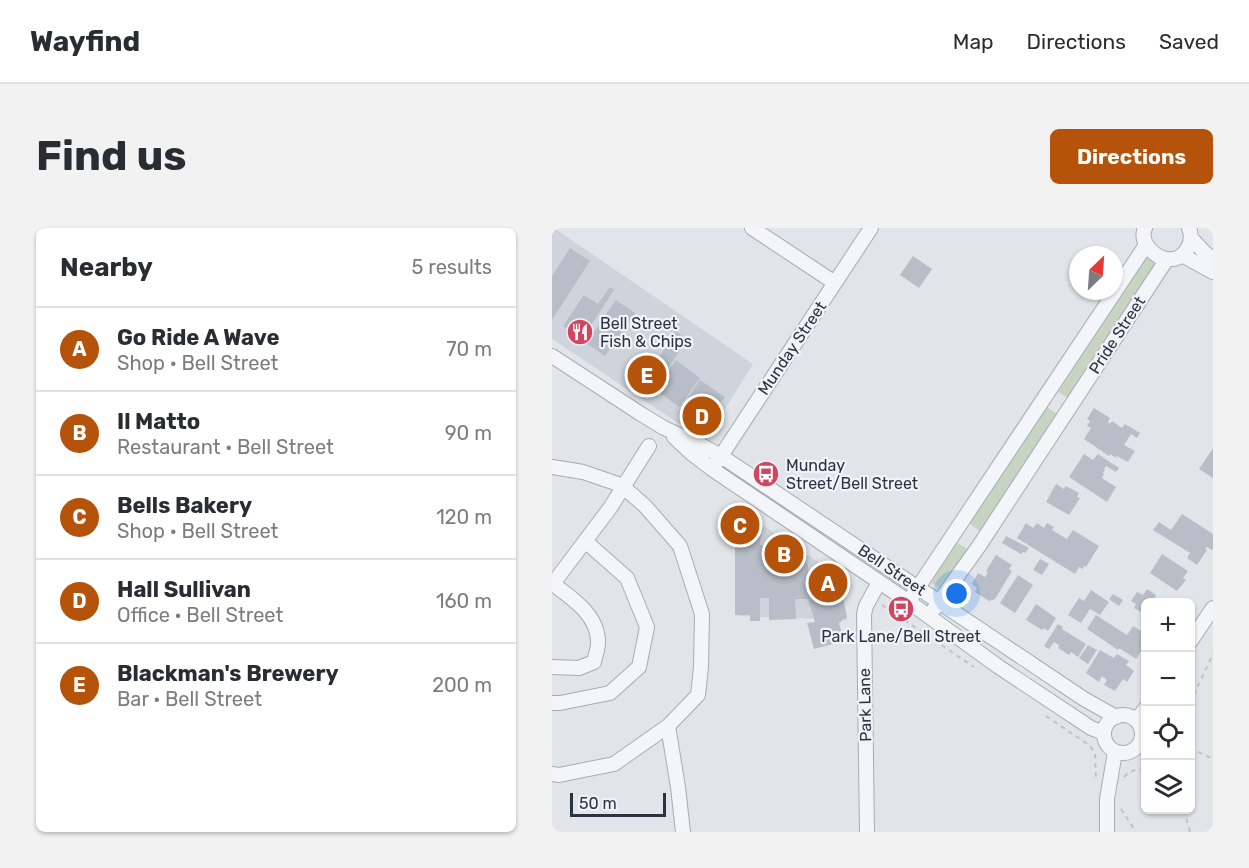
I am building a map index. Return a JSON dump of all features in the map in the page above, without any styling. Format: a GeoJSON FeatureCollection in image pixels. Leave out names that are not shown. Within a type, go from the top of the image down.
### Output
{"type":"FeatureCollection","features":[{"type":"Feature","properties":{"kind":"street"},"geometry":{"type":"LineString","coordinates":[[752,228],[835,283]]}},
{"type":"Feature","properties":{"kind":"street","name":"Munday Street"},"geometry":{"type":"LineString","coordinates":[[712,469],[871,228]]}},
{"type":"Feature","properties":{"kind":"street"},"geometry":{"type":"LineString","coordinates":[[1142,233],[1159,256],[1167,259],[1182,255],[1190,245],[1191,234]]}},
{"type":"Feature","properties":{"kind":"street","name":"Pride Street"},"geometry":{"type":"LineString","coordinates":[[929,616],[939,602],[967,538],[1045,397],[1142,233]]}},
{"type":"Feature","properties":{"kind":"street"},"geometry":{"type":"LineString","coordinates":[[1191,234],[1204,252],[1213,259]]}},
{"type":"Feature","properties":{"kind":"street"},"geometry":{"type":"LineString","coordinates":[[1182,255],[1213,272]]}},
{"type":"Feature","properties":{"kind":"street","name":"Pride Street"},"geometry":{"type":"LineString","coordinates":[[909,602],[918,588],[967,538],[1067,412],[1167,259]]}},
{"type":"Feature","properties":{"kind":"street","name":"Bell Street"},"geometry":{"type":"LineString","coordinates":[[552,356],[664,428],[720,456],[1096,707],[1116,717]]}},
{"type":"Feature","properties":{"kind":"street"},"geometry":{"type":"LineString","coordinates":[[1045,397],[1067,412]]}},
{"type":"Feature","properties":{"kind":"street","name":"Bell Street"},"geometry":{"type":"LineString","coordinates":[[664,428],[712,469],[909,602],[999,667],[1091,728],[1104,733]]}},
{"type":"Feature","properties":{"kind":"street"},"geometry":{"type":"LineString","coordinates":[[552,667],[579,668],[594,662],[598,642],[594,624],[576,601],[552,585],[610,507],[649,446]]}},
{"type":"Feature","properties":{"kind":"street"},"geometry":{"type":"LineString","coordinates":[[552,467],[583,471],[621,485],[645,506],[680,546],[702,614],[698,695],[668,726],[614,764],[559,775],[552,774]]}},
{"type":"Feature","properties":{"kind":"street"},"geometry":{"type":"LineString","coordinates":[[552,703],[560,704],[610,693],[639,667],[645,638],[647,627],[627,578],[585,541]]}},
{"type":"Feature","properties":{"kind":"street","name":"Park Lane"},"geometry":{"type":"LineString","coordinates":[[867,832],[864,614],[879,582]]}},
{"type":"Feature","properties":{"kind":"street"},"geometry":{"type":"LineString","coordinates":[[1195,636],[1213,608]]}},
{"type":"Feature","properties":{"kind":"street"},"geometry":{"type":"LineString","coordinates":[[1136,720],[1141,714]]}},
{"type":"Feature","properties":{"kind":"street"},"geometry":{"type":"LineString","coordinates":[[1127,716],[1136,720],[1140,725],[1143,736],[1138,747],[1133,751],[1121,754],[1107,744],[1104,733],[1108,723],[1116,717],[1127,716]]}},
{"type":"Feature","properties":{"kind":"street"},"geometry":{"type":"LineString","coordinates":[[668,726],[678,787],[682,832]]}},
{"type":"Feature","properties":{"kind":"street"},"geometry":{"type":"LineString","coordinates":[[1107,832],[1107,799],[1116,752]]}},
{"type":"Feature","properties":{"kind":"path"},"geometry":{"type":"LineString","coordinates":[[871,597],[975,668]]}},
{"type":"Feature","properties":{"kind":"path"},"geometry":{"type":"LineString","coordinates":[[1195,694],[1213,654]]}},
{"type":"Feature","properties":{"kind":"path"},"geometry":{"type":"LineString","coordinates":[[1042,713],[1089,745],[1095,753],[1096,780]]}},
{"type":"Feature","properties":{"kind":"path"},"geometry":{"type":"LineString","coordinates":[[1195,750],[1213,759]]}},
{"type":"Feature","properties":{"kind":"path"},"geometry":{"type":"LineString","coordinates":[[1124,777],[1129,772],[1141,770]]}},
{"type":"Feature","properties":{"kind":"path"},"geometry":{"type":"LineString","coordinates":[[1121,808],[1136,832]]}},
{"type":"Feature","properties":{"kind":"path"},"geometry":{"type":"LineString","coordinates":[[1185,814],[1190,832]]}},
{"type":"Feature","properties":{"kind":"shaded area"},"geometry":{"type":"Polygon","coordinates":[[[552,228],[753,364],[705,441],[552,339],[552,228]]]}},
{"type":"Feature","properties":{"kind":"shaded area"},"geometry":{"type":"Polygon","coordinates":[[[738,509],[841,577],[847,620],[738,616],[738,509]]]}},
{"type":"Feature","properties":{"kind":"green space"},"geometry":{"type":"Polygon","coordinates":[[[1146,257],[1157,264],[1068,398],[1058,392],[1118,300],[1123,300],[1123,292],[1146,257]]]}},
{"type":"Feature","properties":{"kind":"green space"},"geometry":{"type":"Polygon","coordinates":[[[1047,407],[1059,415],[981,532],[969,523],[1047,407]]]}},
{"type":"Feature","properties":{"kind":"green space"},"geometry":{"type":"Polygon","coordinates":[[[956,542],[969,550],[942,590],[930,582],[956,542]]]}},
{"type":"Feature","properties":{"kind":"building"},"geometry":{"type":"Polygon","coordinates":[[[570,248],[590,261],[552,320],[552,276],[570,248]]]}},
{"type":"Feature","properties":{"kind":"building"},"geometry":{"type":"Polygon","coordinates":[[[913,256],[932,269],[919,288],[900,275],[913,256]]]}},
{"type":"Feature","properties":{"kind":"building"},"geometry":{"type":"Polygon","coordinates":[[[610,287],[614,290],[582,339],[563,326],[584,295],[598,304],[610,287]]]}},
{"type":"Feature","properties":{"kind":"building"},"geometry":{"type":"Polygon","coordinates":[[[616,300],[635,313],[605,356],[586,343],[616,300]]]}},
{"type":"Feature","properties":{"kind":"building"},"geometry":{"type":"Polygon","coordinates":[[[675,331],[687,339],[660,381],[676,360],[700,378],[679,407],[655,389],[653,392],[633,377],[649,352],[658,359],[675,331]]]}},
{"type":"Feature","properties":{"kind":"building"},"geometry":{"type":"Polygon","coordinates":[[[700,380],[725,397],[705,425],[681,408],[700,380]]]}},
{"type":"Feature","properties":{"kind":"building"},"geometry":{"type":"Polygon","coordinates":[[[1094,408],[1110,418],[1108,422],[1110,424],[1112,421],[1122,428],[1125,424],[1140,433],[1137,438],[1131,434],[1124,445],[1135,451],[1128,462],[1117,456],[1116,458],[1110,454],[1109,456],[1084,439],[1091,428],[1087,426],[1090,421],[1087,419],[1094,408]]]}},
{"type":"Feature","properties":{"kind":"building"},"geometry":{"type":"Polygon","coordinates":[[[1213,448],[1213,478],[1199,469],[1213,448]]]}},
{"type":"Feature","properties":{"kind":"building"},"geometry":{"type":"Polygon","coordinates":[[[1084,454],[1093,460],[1098,454],[1119,468],[1116,472],[1106,466],[1104,469],[1102,478],[1116,487],[1107,502],[1069,477],[1084,454]]]}},
{"type":"Feature","properties":{"kind":"building"},"geometry":{"type":"Polygon","coordinates":[[[1056,484],[1079,493],[1077,497],[1080,498],[1069,515],[1046,502],[1056,484]]]}},
{"type":"Feature","properties":{"kind":"building"},"geometry":{"type":"Polygon","coordinates":[[[1182,514],[1213,534],[1213,549],[1207,547],[1205,549],[1207,550],[1197,565],[1187,558],[1190,553],[1153,530],[1159,522],[1171,530],[1182,514]]]}},
{"type":"Feature","properties":{"kind":"building"},"geometry":{"type":"Polygon","coordinates":[[[735,516],[761,533],[760,545],[778,545],[808,564],[808,586],[812,587],[821,573],[840,585],[847,617],[839,623],[844,641],[814,649],[807,623],[815,622],[808,599],[795,599],[796,619],[769,620],[769,598],[760,598],[760,621],[750,621],[750,615],[735,615],[735,516]]]}},
{"type":"Feature","properties":{"kind":"building"},"geometry":{"type":"Polygon","coordinates":[[[1026,523],[1033,528],[1037,523],[1044,528],[1047,523],[1054,527],[1052,530],[1067,539],[1073,530],[1099,546],[1086,567],[1084,566],[1083,569],[1079,567],[1075,574],[1017,538],[1026,523]]]}},
{"type":"Feature","properties":{"kind":"building"},"geometry":{"type":"Polygon","coordinates":[[[1006,536],[1029,548],[1021,554],[1002,543],[1006,536]]]}},
{"type":"Feature","properties":{"kind":"building"},"geometry":{"type":"Polygon","coordinates":[[[1162,554],[1188,571],[1183,578],[1186,580],[1177,591],[1150,573],[1162,554]]]}},
{"type":"Feature","properties":{"kind":"building"},"geometry":{"type":"Polygon","coordinates":[[[996,555],[1012,565],[1009,569],[1012,571],[995,599],[989,601],[975,592],[977,588],[972,584],[978,573],[985,577],[996,555]]]}},
{"type":"Feature","properties":{"kind":"building"},"geometry":{"type":"Polygon","coordinates":[[[1040,559],[1049,564],[1042,575],[1033,570],[1040,559]]]}},
{"type":"Feature","properties":{"kind":"building"},"geometry":{"type":"Polygon","coordinates":[[[1018,575],[1033,585],[1015,613],[1000,603],[1018,575]]]}},
{"type":"Feature","properties":{"kind":"building"},"geometry":{"type":"Polygon","coordinates":[[[1147,589],[1156,595],[1154,598],[1141,598],[1141,612],[1134,608],[1136,604],[1131,601],[1137,592],[1143,595],[1147,589]]]}},
{"type":"Feature","properties":{"kind":"building"},"geometry":{"type":"Polygon","coordinates":[[[1091,590],[1109,602],[1100,615],[1090,609],[1081,623],[1068,615],[1079,598],[1084,601],[1091,590]]]}},
{"type":"Feature","properties":{"kind":"building"},"geometry":{"type":"Polygon","coordinates":[[[1113,594],[1123,600],[1119,606],[1109,599],[1113,594]]]}},
{"type":"Feature","properties":{"kind":"building"},"geometry":{"type":"Polygon","coordinates":[[[1036,604],[1056,618],[1048,631],[1026,620],[1036,604]]]}},
{"type":"Feature","properties":{"kind":"building"},"geometry":{"type":"Polygon","coordinates":[[[1096,615],[1127,635],[1133,626],[1141,631],[1141,651],[1136,659],[1087,629],[1096,615]]]}},
{"type":"Feature","properties":{"kind":"building"},"geometry":{"type":"Polygon","coordinates":[[[1058,624],[1086,644],[1078,657],[1071,652],[1069,655],[1058,648],[1059,645],[1054,642],[1049,649],[1044,646],[1058,624]]]}},
{"type":"Feature","properties":{"kind":"building"},"geometry":{"type":"Polygon","coordinates":[[[1088,645],[1097,650],[1088,664],[1079,658],[1088,645]]]}},
{"type":"Feature","properties":{"kind":"building"},"geometry":{"type":"Polygon","coordinates":[[[1100,650],[1114,658],[1117,654],[1129,661],[1126,665],[1134,671],[1127,682],[1123,679],[1115,691],[1104,685],[1107,680],[1102,676],[1099,682],[1086,673],[1100,650]]]}},
{"type":"Feature","properties":{"kind":"place","name":"Bell Street Fish & Chips"},"geometry":{"type":"Point","coordinates":[580,332]}},
{"type":"Feature","properties":{"kind":"place","name":"Blackman's Brewery"},"geometry":{"type":"Point","coordinates":[647,375]}},
{"type":"Feature","properties":{"kind":"place","name":"Hall Sullivan"},"geometry":{"type":"Point","coordinates":[702,416]}},
{"type":"Feature","properties":{"kind":"place","name":"Munday Street/Bell Street"},"geometry":{"type":"Point","coordinates":[766,474]}},
{"type":"Feature","properties":{"kind":"place","name":"Bells Bakery"},"geometry":{"type":"Point","coordinates":[740,525]}},
{"type":"Feature","properties":{"kind":"place","name":"Il Matto"},"geometry":{"type":"Point","coordinates":[784,554]}},
{"type":"Feature","properties":{"kind":"place","name":"Go Ride A Wave"},"geometry":{"type":"Point","coordinates":[828,583]}},
{"type":"Feature","properties":{"kind":"place","name":"Park Lane/Bell Street"},"geometry":{"type":"Point","coordinates":[901,609]}}]}
